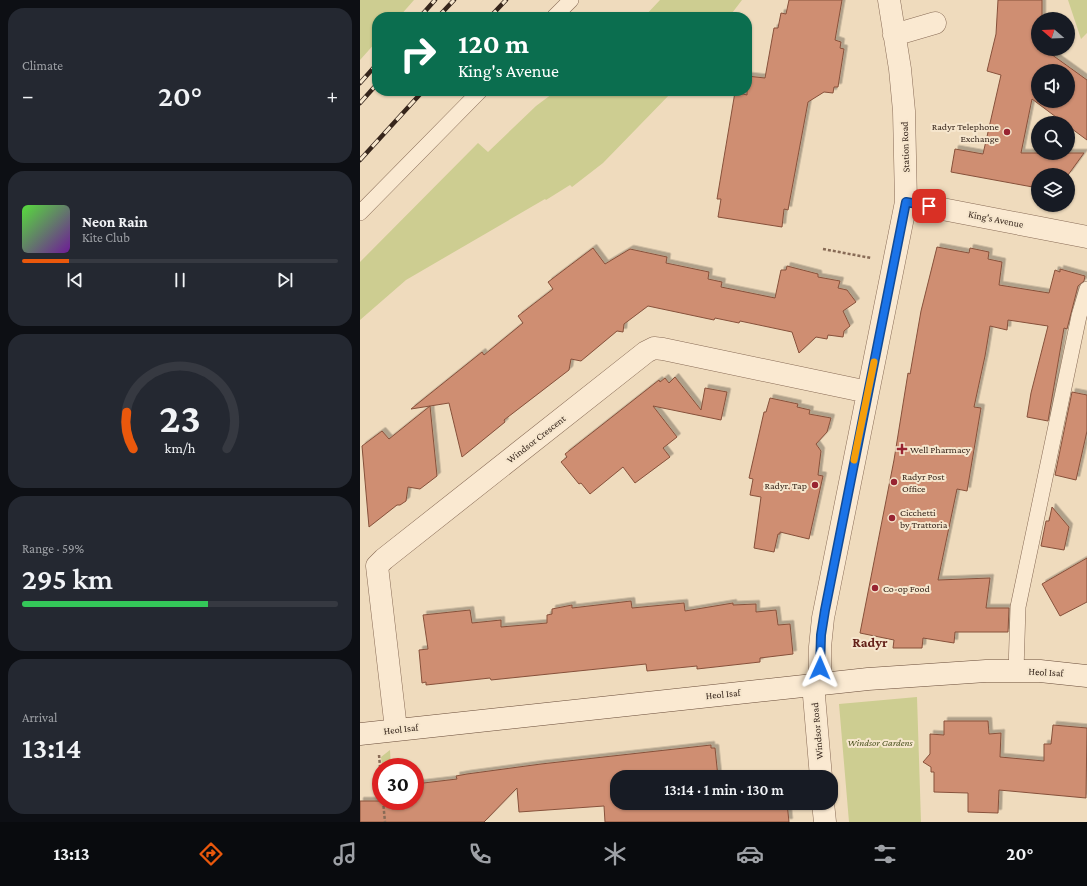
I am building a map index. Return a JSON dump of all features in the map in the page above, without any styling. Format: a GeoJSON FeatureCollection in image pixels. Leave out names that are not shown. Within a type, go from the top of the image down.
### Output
{"type":"FeatureCollection","features":[{"type":"Feature","properties":{"kind":"street","name":"Station Road"},"geometry":{"type":"LineString","coordinates":[[817,684],[823,618],[906,202],[904,111],[900,69],[889,0]]}},
{"type":"Feature","properties":{"kind":"street"},"geometry":{"type":"LineString","coordinates":[[894,35],[935,23]]}},
{"type":"Feature","properties":{"kind":"street","name":"King's Avenue"},"geometry":{"type":"LineString","coordinates":[[906,202],[1087,237]]}},
{"type":"Feature","properties":{"kind":"street","name":"Windsor Crescent"},"geometry":{"type":"LineString","coordinates":[[396,729],[377,566],[646,352],[654,348],[663,349],[868,392]]}},
{"type":"Feature","properties":{"kind":"street","name":"Heol Isaf"},"geometry":{"type":"LineString","coordinates":[[360,734],[817,684],[986,671],[1087,675]]}},
{"type":"Feature","properties":{"kind":"street","name":"Windsor Road"},"geometry":{"type":"LineString","coordinates":[[817,684],[821,770]]}},
{"type":"Feature","properties":{"kind":"street"},"geometry":{"type":"LineString","coordinates":[[824,810],[825,822]]}},
{"type":"Feature","properties":{"kind":"lane"},"geometry":{"type":"LineString","coordinates":[[559,12],[571,0]]}},
{"type":"Feature","properties":{"kind":"lane"},"geometry":{"type":"LineString","coordinates":[[360,213],[475,96]]}},
{"type":"Feature","properties":{"kind":"lane"},"geometry":{"type":"LineString","coordinates":[[1016,671],[1018,608],[1068,367],[1087,289]]}},
{"type":"Feature","properties":{"kind":"path"},"geometry":{"type":"LineString","coordinates":[[823,249],[874,258],[876,262]]}},
{"type":"Feature","properties":{"kind":"path"},"geometry":{"type":"LineString","coordinates":[[379,753],[379,758]]}},
{"type":"Feature","properties":{"kind":"path"},"geometry":{"type":"LineString","coordinates":[[384,810],[385,822]]}},
{"type":"Feature","properties":{"kind":"green space"},"geometry":{"type":"Polygon","coordinates":[[[360,0],[414,0],[403,12],[372,12],[372,47],[360,60],[360,0]]]}},
{"type":"Feature","properties":{"kind":"green space"},"geometry":{"type":"Polygon","coordinates":[[[660,0],[742,0],[733,12],[649,12],[660,0]]]}},
{"type":"Feature","properties":{"kind":"green space"},"geometry":{"type":"Polygon","coordinates":[[[1068,0],[1087,0],[1087,33],[1081,39],[1075,21],[1075,12],[1072,12],[1068,0]]]}},
{"type":"Feature","properties":{"kind":"green space"},"geometry":{"type":"Polygon","coordinates":[[[549,96],[668,96],[603,163],[572,187],[570,185],[546,200],[545,199],[406,280],[360,320],[360,262],[478,143],[488,152],[536,106],[549,96]]]}},
{"type":"Feature","properties":{"kind":"green space","name":"Windsor Gardens"},"geometry":{"type":"Polygon","coordinates":[[[917,697],[921,822],[849,822],[839,704],[917,697]]]}},
{"type":"Feature","properties":{"kind":"green space"},"geometry":{"type":"Polygon","coordinates":[[[390,750],[390,758],[381,757],[390,750]]]}},
{"type":"Feature","properties":{"kind":"building"},"geometry":{"type":"Polygon","coordinates":[[[789,0],[842,0],[835,40],[841,42],[840,48],[844,49],[838,87],[834,87],[833,93],[824,92],[808,102],[788,210],[784,209],[782,227],[718,217],[721,199],[717,199],[734,96],[752,96],[752,77],[765,78],[774,28],[778,28],[781,13],[786,14],[789,0]]]}},
{"type":"Feature","properties":{"kind":"building"},"geometry":{"type":"Polygon","coordinates":[[[998,0],[1042,0],[1042,12],[1031,12],[1031,56],[1054,56],[1065,64],[1031,64],[1031,104],[1021,153],[1031,153],[1031,160],[1075,160],[1075,153],[1084,153],[1073,168],[1031,168],[1031,187],[951,172],[955,149],[983,154],[1001,75],[987,71],[996,34],[998,0]]]}},
{"type":"Feature","properties":{"kind":"building"},"geometry":{"type":"Polygon","coordinates":[[[1075,71],[1087,80],[1087,140],[1075,131],[1075,116],[1055,116],[1044,108],[1075,108],[1075,71]]]}},
{"type":"Feature","properties":{"kind":"building"},"geometry":{"type":"Polygon","coordinates":[[[937,247],[969,253],[970,248],[989,252],[988,259],[1002,262],[999,285],[1049,293],[1055,270],[1060,272],[1060,269],[1085,276],[1084,281],[1078,286],[1067,329],[1064,328],[1048,421],[1027,417],[1031,393],[1048,326],[1008,320],[1007,330],[990,326],[974,407],[981,408],[967,491],[957,489],[938,580],[990,578],[986,608],[1009,608],[1008,632],[955,632],[954,643],[923,638],[922,648],[893,648],[894,640],[860,633],[894,460],[908,373],[910,374],[921,311],[937,247]]]}},
{"type":"Feature","properties":{"kind":"building"},"geometry":{"type":"Polygon","coordinates":[[[593,248],[605,264],[630,249],[667,257],[666,263],[709,272],[708,279],[722,282],[721,287],[775,298],[781,270],[786,270],[787,266],[818,274],[818,277],[840,281],[838,288],[847,290],[856,302],[843,311],[850,326],[844,331],[843,337],[828,335],[827,339],[816,337],[799,353],[792,332],[740,321],[739,323],[715,318],[714,320],[648,306],[624,324],[623,332],[617,331],[581,361],[571,359],[569,370],[504,420],[505,422],[462,457],[449,403],[411,409],[482,352],[484,355],[523,323],[518,316],[553,289],[548,282],[593,248]]]}},
{"type":"Feature","properties":{"kind":"building"},"geometry":{"type":"Polygon","coordinates":[[[675,377],[701,410],[705,388],[727,392],[721,420],[653,406],[677,437],[663,448],[670,457],[635,483],[623,467],[590,494],[581,483],[579,484],[561,462],[567,457],[565,454],[659,380],[660,382],[665,378],[669,383],[675,377]]]}},
{"type":"Feature","properties":{"kind":"building"},"geometry":{"type":"Polygon","coordinates":[[[1072,392],[1087,395],[1087,431],[1076,480],[1055,475],[1072,392]]]}},
{"type":"Feature","properties":{"kind":"building"},"geometry":{"type":"Polygon","coordinates":[[[770,398],[798,404],[797,407],[810,410],[809,414],[831,418],[827,432],[816,444],[821,451],[818,475],[823,476],[809,539],[780,532],[780,534],[778,534],[774,552],[754,548],[761,497],[750,495],[753,479],[749,478],[764,412],[766,412],[770,398]]]}},
{"type":"Feature","properties":{"kind":"building"},"geometry":{"type":"Polygon","coordinates":[[[430,406],[437,476],[420,489],[408,487],[406,501],[400,505],[397,505],[369,527],[362,446],[382,431],[389,439],[430,406]]]}},
{"type":"Feature","properties":{"kind":"building"},"geometry":{"type":"Polygon","coordinates":[[[1052,507],[1069,527],[1064,550],[1041,546],[1046,521],[1049,521],[1052,507]]]}},
{"type":"Feature","properties":{"kind":"building"},"geometry":{"type":"Polygon","coordinates":[[[1087,558],[1087,602],[1060,616],[1042,584],[1087,558]]]}},
{"type":"Feature","properties":{"kind":"building"},"geometry":{"type":"Polygon","coordinates":[[[631,601],[632,608],[684,603],[685,611],[733,603],[733,605],[756,604],[756,612],[776,610],[778,625],[790,624],[793,654],[760,658],[760,662],[697,669],[697,666],[647,671],[646,664],[491,680],[490,678],[426,685],[426,682],[422,683],[419,650],[428,649],[423,615],[470,610],[472,623],[501,620],[501,627],[547,623],[547,615],[552,614],[552,609],[572,605],[572,608],[631,601]]]}},
{"type":"Feature","properties":{"kind":"building"},"geometry":{"type":"Polygon","coordinates":[[[944,721],[988,721],[989,734],[1001,733],[1000,757],[1044,761],[1044,744],[1051,744],[1053,725],[1087,728],[1086,798],[999,790],[998,813],[968,812],[968,793],[934,792],[934,772],[931,772],[931,767],[923,762],[930,754],[930,734],[944,735],[944,721]]]}},
{"type":"Feature","properties":{"kind":"building"},"geometry":{"type":"Polygon","coordinates":[[[711,745],[711,748],[715,748],[717,770],[610,770],[610,810],[788,810],[789,822],[605,822],[604,806],[519,812],[517,788],[484,822],[360,822],[360,801],[372,801],[372,810],[424,810],[424,783],[457,779],[456,776],[467,774],[711,745]]]}},
{"type":"Feature","properties":{"kind":"railway"},"geometry":{"type":"LineString","coordinates":[[424,12],[435,0]]}},
{"type":"Feature","properties":{"kind":"railway"},"geometry":{"type":"LineString","coordinates":[[443,12],[454,0]]}},
{"type":"Feature","properties":{"kind":"railway"},"geometry":{"type":"LineString","coordinates":[[495,12],[506,0]]}},
{"type":"Feature","properties":{"kind":"railway"},"geometry":{"type":"LineString","coordinates":[[360,83],[372,70]]}},
{"type":"Feature","properties":{"kind":"railway"},"geometry":{"type":"LineString","coordinates":[[360,103],[372,90]]}},
{"type":"Feature","properties":{"kind":"railway"},"geometry":{"type":"LineString","coordinates":[[360,160],[418,96]]}},
{"type":"Feature","properties":{"kind":"slow traffic"},"geometry":{"type":"LineString","coordinates":[[854,460],[874,362]]}},
{"type":"Feature","properties":{"kind":"place","name":"Radyr Telephone Exchange"},"geometry":{"type":"Point","coordinates":[1007,132]}},
{"type":"Feature","properties":{"kind":"place","name":"Well Pharmacy"},"geometry":{"type":"Point","coordinates":[902,449]}},
{"type":"Feature","properties":{"kind":"place","name":"Radyr Post Office"},"geometry":{"type":"Point","coordinates":[894,482]}},
{"type":"Feature","properties":{"kind":"place","name":"Radyr. Tap"},"geometry":{"type":"Point","coordinates":[815,485]}},
{"type":"Feature","properties":{"kind":"place","name":"Cicchetti by Trattoria"},"geometry":{"type":"Point","coordinates":[892,518]}},
{"type":"Feature","properties":{"kind":"place","name":"Co-op Food"},"geometry":{"type":"Point","coordinates":[875,588]}},
{"type":"Feature","properties":{"kind":"district","name":"Radyr"},"geometry":{"type":"Point","coordinates":[870,642]}},
{"type":"Feature","properties":{"kind":"route"},"geometry":{"type":"LineString","coordinates":[[820,668],[820,647],[823,618],[906,202],[929,206]]}}]}
